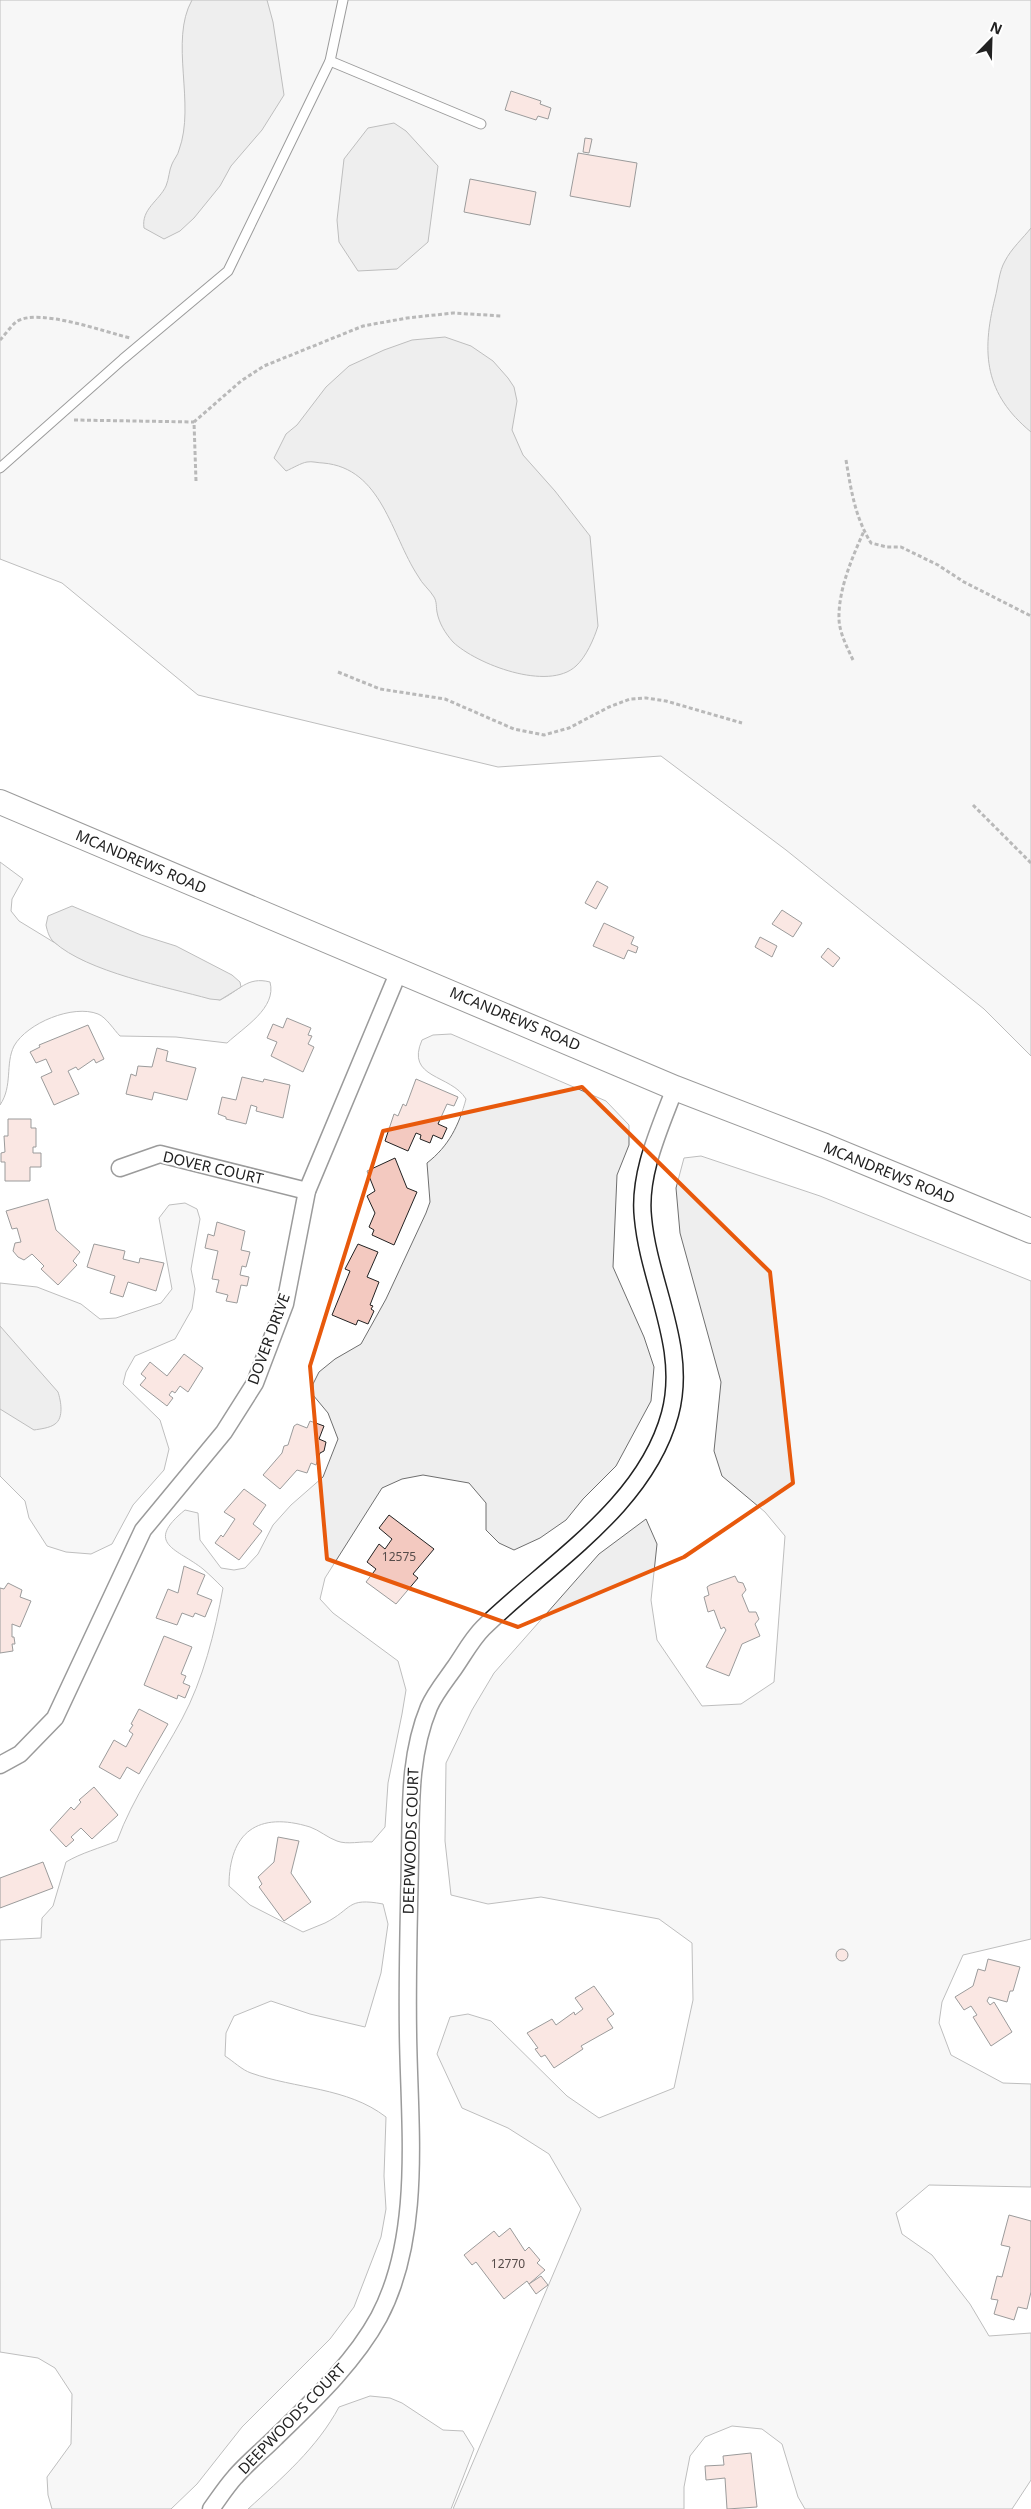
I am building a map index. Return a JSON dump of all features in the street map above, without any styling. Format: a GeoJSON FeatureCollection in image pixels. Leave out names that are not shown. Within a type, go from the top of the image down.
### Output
{"type":"FeatureCollection","features":[{"type":"Feature","properties":{"kind":"main road","name":"MCANDREWS ROAD"},"geometry":{"type":"LineString","coordinates":[[0,802],[675,1088],[825,1146],[1031,1232]]}},
{"type":"Feature","properties":{"kind":"street","name":"DOVER DRIVE"},"geometry":{"type":"LineString","coordinates":[[0,1765],[20,1754],[55,1718],[143,1530],[224,1432],[255,1383],[285,1304],[307,1191],[399,971]]}},
{"type":"Feature","properties":{"kind":"street","name":"DEEPWOODS COURT"},"geometry":{"type":"LineString","coordinates":[[211,2509],[236,2475],[311,2404],[353,2355],[379,2316],[393,2282],[408,2214],[407,1981],[412,1780],[417,1742],[430,1704],[480,1631],[597,1524],[635,1486],[655,1454],[670,1412],[675,1372],[670,1326],[652,1270],[642,1215],[646,1174],[656,1137],[675,1088]]}},
{"type":"Feature","properties":{"kind":"street","name":"DOVER COURT"},"geometry":{"type":"LineString","coordinates":[[120,1168],[160,1154],[307,1191]]}},
{"type":"Feature","properties":{"kind":"lane"},"geometry":{"type":"LineString","coordinates":[[0,468],[228,271],[330,61],[343,0]]}},
{"type":"Feature","properties":{"kind":"lane"},"geometry":{"type":"LineString","coordinates":[[330,61],[481,124]]}},
{"type":"Feature","properties":{"kind":"path"},"geometry":{"type":"LineString","coordinates":[[65,420],[194,422],[241,381],[264,366],[363,326],[407,318],[453,314],[502,316]]}},
{"type":"Feature","properties":{"kind":"path"},"geometry":{"type":"LineString","coordinates":[[0,340],[16,322],[30,317],[54,319],[145,341]]}},
{"type":"Feature","properties":{"kind":"path"},"geometry":{"type":"LineString","coordinates":[[194,422],[196,481]]}},
{"type":"Feature","properties":{"kind":"path"},"geometry":{"type":"LineString","coordinates":[[846,460],[852,495],[864,531],[871,543],[887,547],[902,547],[938,565],[964,582],[1031,616]]}},
{"type":"Feature","properties":{"kind":"path"},"geometry":{"type":"LineString","coordinates":[[853,660],[843,640],[839,620],[848,567],[864,531]]}},
{"type":"Feature","properties":{"kind":"path"},"geometry":{"type":"LineString","coordinates":[[338,672],[380,689],[446,699],[514,729],[544,735],[570,728],[609,707],[630,699],[646,698],[666,701],[742,723]]}},
{"type":"Feature","properties":{"kind":"path"},"geometry":{"type":"LineString","coordinates":[[973,805],[1031,863]]}},
{"type":"Feature","properties":{"kind":"highlighted area"},"geometry":{"type":"Polygon","coordinates":[[[582,1087],[770,1272],[793,1483],[684,1557],[518,1627],[327,1559],[310,1366],[383,1131],[582,1087]]]}},
{"type":"Feature","properties":{"kind":"shaded area"},"geometry":{"type":"Polygon","coordinates":[[[0,0],[1031,0],[1031,1056],[984,1009],[786,850],[661,756],[498,767],[198,695],[62,583],[0,559],[0,0]]]}},
{"type":"Feature","properties":{"kind":"shaded area"},"geometry":{"type":"Polygon","coordinates":[[[192,0],[267,0],[273,22],[284,95],[262,130],[231,166],[220,186],[194,218],[180,231],[164,239],[144,228],[144,221],[148,210],[166,186],[183,132],[185,93],[182,53],[183,34],[186,16],[192,0]]]}},
{"type":"Feature","properties":{"kind":"shaded area"},"geometry":{"type":"Polygon","coordinates":[[[394,123],[406,131],[438,166],[428,242],[397,269],[358,271],[339,242],[337,220],[344,159],[368,128],[394,123]]]}},
{"type":"Feature","properties":{"kind":"shaded area"},"geometry":{"type":"Polygon","coordinates":[[[1031,228],[1031,432],[1004,403],[996,388],[990,372],[988,337],[1001,269],[1010,252],[1031,228]]]}},
{"type":"Feature","properties":{"kind":"shaded area"},"geometry":{"type":"Polygon","coordinates":[[[445,337],[471,346],[493,361],[508,378],[514,387],[517,401],[512,430],[523,455],[555,491],[590,536],[598,626],[583,658],[576,666],[564,673],[548,676],[531,676],[513,672],[478,659],[453,642],[441,624],[434,597],[420,579],[383,506],[372,490],[359,477],[343,468],[309,462],[286,471],[274,458],[286,434],[297,425],[326,387],[349,366],[412,340],[445,337]]]}},
{"type":"Feature","properties":{"kind":"shaded area"},"geometry":{"type":"Polygon","coordinates":[[[0,862],[23,879],[12,899],[11,911],[19,921],[83,960],[121,974],[220,1000],[243,985],[255,981],[270,982],[269,1000],[264,1009],[250,1024],[227,1043],[176,1037],[120,1036],[101,1016],[88,1012],[76,1012],[51,1018],[29,1030],[14,1046],[11,1053],[8,1083],[0,1105],[0,862]]]}},
{"type":"Feature","properties":{"kind":"shaded area"},"geometry":{"type":"Polygon","coordinates":[[[72,906],[141,935],[176,946],[232,975],[240,982],[241,987],[220,1000],[210,999],[150,984],[86,962],[68,953],[54,942],[46,925],[48,916],[72,906]]]}},
{"type":"Feature","properties":{"kind":"shaded area"},"geometry":{"type":"Polygon","coordinates":[[[451,1034],[606,1101],[629,1125],[629,1145],[617,1175],[613,1267],[644,1337],[654,1367],[651,1401],[616,1466],[583,1499],[566,1520],[540,1538],[514,1550],[499,1543],[486,1530],[486,1503],[469,1483],[423,1475],[402,1479],[382,1488],[325,1578],[320,1599],[333,1613],[398,1661],[406,1690],[388,1783],[385,1827],[372,1842],[350,1843],[337,1841],[313,1828],[292,1823],[275,1822],[262,1824],[250,1830],[241,1839],[234,1852],[230,1867],[229,1886],[250,1905],[303,1932],[325,1923],[356,1903],[371,1902],[383,1904],[388,1924],[381,1973],[365,2027],[310,2014],[271,2001],[234,2016],[226,2033],[225,2056],[251,2073],[338,2094],[371,2107],[386,2117],[384,2176],[386,2209],[381,2237],[354,2307],[330,2339],[242,2427],[197,2484],[171,2509],[52,2509],[48,2495],[47,2477],[71,2444],[72,2394],[55,2368],[38,2358],[0,2352],[0,1940],[41,1938],[42,1918],[53,1906],[66,1862],[117,1841],[131,1809],[182,1719],[196,1688],[212,1639],[223,1588],[203,1569],[169,1545],[166,1538],[167,1531],[173,1521],[185,1510],[198,1513],[200,1540],[221,1568],[234,1570],[245,1568],[258,1554],[273,1525],[291,1505],[323,1477],[338,1439],[328,1413],[313,1395],[313,1384],[319,1372],[335,1359],[361,1344],[386,1299],[426,1213],[430,1202],[427,1163],[452,1134],[466,1099],[459,1091],[424,1069],[418,1053],[422,1040],[433,1035],[451,1034]]]}},
{"type":"Feature","properties":{"kind":"shaded area"},"geometry":{"type":"Polygon","coordinates":[[[701,1156],[820,1196],[1031,1281],[1031,1939],[963,1955],[942,2002],[939,2023],[951,2055],[1003,2083],[1031,2084],[1031,2187],[929,2185],[896,2213],[902,2234],[932,2255],[970,2304],[989,2336],[1031,2333],[1031,2480],[1012,2509],[805,2509],[798,2497],[782,2444],[762,2429],[732,2426],[705,2437],[690,2456],[684,2487],[684,2509],[453,2509],[581,2209],[549,2154],[508,2128],[462,2108],[437,2054],[450,2017],[468,2014],[491,2021],[567,2096],[599,2118],[674,2088],[693,2000],[692,1943],[659,1919],[541,1897],[488,1904],[451,1895],[445,1841],[446,1763],[472,1710],[494,1673],[599,1554],[646,1519],[657,1544],[651,1600],[657,1640],[702,1706],[741,1704],[774,1682],[785,1536],[765,1512],[722,1476],[714,1451],[721,1382],[680,1233],[676,1188],[684,1158],[701,1156]]]}},
{"type":"Feature","properties":{"kind":"shaded area"},"geometry":{"type":"Polygon","coordinates":[[[185,1203],[197,1209],[200,1219],[191,1269],[195,1289],[192,1309],[175,1339],[135,1356],[126,1372],[123,1384],[160,1420],[169,1449],[164,1470],[133,1505],[112,1544],[91,1554],[66,1552],[47,1546],[29,1518],[25,1501],[0,1476],[0,1283],[37,1287],[81,1304],[100,1319],[116,1318],[161,1303],[172,1289],[159,1218],[169,1205],[185,1203]]]}},
{"type":"Feature","properties":{"kind":"shaded area"},"geometry":{"type":"Polygon","coordinates":[[[0,1326],[58,1392],[61,1414],[58,1421],[53,1425],[34,1430],[0,1409],[0,1326]]]}},
{"type":"Feature","properties":{"kind":"shaded area"},"geometry":{"type":"Polygon","coordinates":[[[370,2396],[390,2398],[402,2403],[443,2430],[463,2431],[474,2449],[451,2509],[248,2509],[310,2449],[339,2407],[370,2396]]]}},
{"type":"Feature","properties":{"kind":"building"},"geometry":{"type":"Polygon","coordinates":[[[511,91],[541,101],[540,104],[551,108],[548,119],[538,116],[536,120],[505,110],[511,91]]]}},
{"type":"Feature","properties":{"kind":"building"},"geometry":{"type":"Polygon","coordinates":[[[585,138],[592,139],[589,153],[583,152],[585,138]]]}},
{"type":"Feature","properties":{"kind":"building"},"geometry":{"type":"Polygon","coordinates":[[[578,153],[637,163],[630,207],[570,196],[578,153]]]}},
{"type":"Feature","properties":{"kind":"building"},"geometry":{"type":"Polygon","coordinates":[[[470,179],[536,192],[530,225],[464,212],[470,179]]]}},
{"type":"Feature","properties":{"kind":"building"},"geometry":{"type":"Polygon","coordinates":[[[597,881],[608,887],[596,909],[585,903],[597,881]]]}},
{"type":"Feature","properties":{"kind":"building"},"geometry":{"type":"Polygon","coordinates":[[[782,910],[802,923],[793,937],[772,924],[782,910]]]}},
{"type":"Feature","properties":{"kind":"building"},"geometry":{"type":"Polygon","coordinates":[[[604,923],[634,937],[631,944],[638,947],[636,953],[628,950],[624,959],[593,946],[604,923]]]}},
{"type":"Feature","properties":{"kind":"building"},"geometry":{"type":"Polygon","coordinates":[[[760,937],[777,946],[772,957],[755,947],[760,937]]]}},
{"type":"Feature","properties":{"kind":"building"},"geometry":{"type":"Polygon","coordinates":[[[828,948],[840,958],[833,967],[821,957],[828,948]]]}},
{"type":"Feature","properties":{"kind":"building"},"geometry":{"type":"Polygon","coordinates":[[[287,1018],[311,1028],[308,1035],[312,1036],[308,1044],[314,1047],[303,1072],[271,1056],[277,1042],[267,1038],[273,1024],[283,1028],[287,1018]]]}},
{"type":"Feature","properties":{"kind":"building"},"geometry":{"type":"Polygon","coordinates":[[[88,1025],[104,1059],[96,1063],[94,1059],[78,1070],[76,1067],[68,1071],[79,1094],[54,1105],[41,1077],[52,1072],[46,1059],[36,1063],[30,1052],[40,1047],[39,1045],[88,1025]]]}},
{"type":"Feature","properties":{"kind":"building"},"geometry":{"type":"Polygon","coordinates":[[[157,1048],[168,1051],[166,1061],[196,1068],[187,1100],[154,1092],[152,1100],[126,1094],[131,1074],[136,1076],[138,1066],[152,1067],[157,1048]]]}},
{"type":"Feature","properties":{"kind":"building"},"geometry":{"type":"Polygon","coordinates":[[[242,1077],[263,1082],[264,1079],[290,1085],[283,1118],[256,1111],[257,1107],[251,1105],[246,1124],[226,1119],[226,1117],[218,1114],[222,1097],[236,1100],[242,1077]]]}},
{"type":"Feature","properties":{"kind":"building"},"geometry":{"type":"Polygon","coordinates":[[[416,1079],[458,1097],[454,1106],[447,1104],[438,1124],[447,1128],[442,1139],[433,1135],[430,1143],[420,1139],[421,1135],[416,1133],[408,1151],[385,1141],[394,1114],[398,1116],[403,1104],[406,1106],[416,1079]]]}},
{"type":"Feature","properties":{"kind":"building"},"geometry":{"type":"Polygon","coordinates":[[[8,1119],[31,1119],[31,1128],[36,1128],[36,1147],[33,1147],[33,1153],[41,1153],[41,1167],[30,1167],[30,1181],[5,1181],[5,1162],[1,1162],[1,1153],[5,1152],[4,1136],[8,1136],[8,1119]]]}},
{"type":"Feature","properties":{"kind":"building"},"geometry":{"type":"Polygon","coordinates":[[[395,1158],[407,1188],[417,1192],[394,1245],[372,1235],[374,1230],[369,1227],[375,1213],[367,1196],[375,1191],[367,1171],[395,1158]]]}},
{"type":"Feature","properties":{"kind":"building"},"geometry":{"type":"Polygon","coordinates":[[[48,1199],[56,1230],[80,1252],[73,1261],[77,1265],[58,1285],[41,1269],[44,1266],[32,1254],[24,1260],[13,1251],[15,1243],[21,1242],[17,1228],[12,1229],[6,1211],[48,1199]]]}},
{"type":"Feature","properties":{"kind":"building"},"geometry":{"type":"Polygon","coordinates":[[[217,1222],[245,1231],[241,1250],[250,1252],[246,1267],[242,1266],[240,1275],[249,1277],[247,1286],[241,1285],[237,1303],[226,1301],[228,1295],[216,1292],[219,1280],[212,1279],[218,1251],[205,1248],[208,1234],[214,1236],[217,1222]]]}},
{"type":"Feature","properties":{"kind":"building"},"geometry":{"type":"Polygon","coordinates":[[[94,1244],[125,1251],[123,1259],[139,1263],[140,1258],[164,1263],[156,1291],[128,1282],[123,1297],[110,1293],[115,1276],[87,1267],[94,1244]]]}},
{"type":"Feature","properties":{"kind":"building"},"geometry":{"type":"Polygon","coordinates":[[[358,1244],[378,1252],[367,1277],[379,1282],[370,1305],[373,1306],[371,1309],[374,1311],[368,1324],[358,1320],[356,1325],[332,1315],[350,1271],[345,1269],[358,1244]]]}},
{"type":"Feature","properties":{"kind":"building"},"geometry":{"type":"Polygon","coordinates":[[[184,1354],[203,1368],[188,1392],[180,1386],[175,1393],[172,1391],[169,1395],[173,1398],[167,1406],[140,1385],[146,1378],[141,1374],[150,1362],[167,1376],[184,1354]]]}},
{"type":"Feature","properties":{"kind":"building"},"geometry":{"type":"Polygon","coordinates":[[[310,1421],[324,1426],[319,1439],[326,1442],[324,1451],[320,1453],[316,1465],[311,1463],[307,1473],[297,1470],[280,1489],[263,1475],[282,1453],[284,1446],[288,1445],[294,1426],[297,1424],[307,1428],[310,1421]]]}},
{"type":"Feature","properties":{"kind":"building"},"geometry":{"type":"Polygon","coordinates":[[[244,1489],[266,1505],[253,1524],[262,1531],[239,1560],[215,1543],[221,1535],[223,1537],[235,1519],[224,1512],[244,1489]]]}},
{"type":"Feature","properties":{"kind":"building"},"geometry":{"type":"Polygon","coordinates":[[[389,1515],[434,1549],[413,1574],[418,1578],[396,1604],[366,1582],[376,1569],[367,1562],[379,1544],[385,1549],[392,1539],[379,1528],[389,1515]]]}},
{"type":"Feature","properties":{"kind":"building"},"geometry":{"type":"Polygon","coordinates":[[[184,1566],[205,1575],[197,1594],[212,1600],[205,1617],[195,1613],[193,1617],[182,1613],[177,1625],[156,1618],[168,1589],[178,1593],[184,1566]]]}},
{"type":"Feature","properties":{"kind":"building"},"geometry":{"type":"Polygon","coordinates":[[[735,1576],[738,1582],[743,1583],[746,1590],[742,1595],[749,1612],[756,1612],[759,1619],[755,1624],[760,1636],[742,1644],[729,1676],[706,1667],[726,1630],[724,1627],[721,1629],[714,1610],[708,1612],[704,1597],[709,1595],[707,1587],[735,1576]]]}},
{"type":"Feature","properties":{"kind":"building"},"geometry":{"type":"Polygon","coordinates":[[[8,1583],[22,1590],[20,1597],[31,1601],[20,1627],[12,1624],[12,1637],[14,1637],[15,1644],[12,1644],[13,1651],[0,1653],[0,1588],[4,1589],[8,1583]]]}},
{"type":"Feature","properties":{"kind":"building"},"geometry":{"type":"Polygon","coordinates":[[[164,1636],[192,1647],[181,1674],[186,1676],[183,1683],[190,1686],[185,1698],[178,1695],[177,1699],[144,1685],[164,1636]]]}},
{"type":"Feature","properties":{"kind":"building"},"geometry":{"type":"Polygon","coordinates":[[[139,1709],[168,1724],[139,1774],[127,1767],[120,1779],[99,1767],[114,1740],[126,1747],[133,1734],[129,1731],[133,1725],[131,1724],[139,1709]]]}},
{"type":"Feature","properties":{"kind":"building"},"geometry":{"type":"Polygon","coordinates":[[[94,1787],[118,1815],[92,1839],[81,1828],[71,1837],[74,1840],[66,1847],[50,1830],[71,1807],[74,1810],[81,1802],[79,1800],[94,1787]]]}},
{"type":"Feature","properties":{"kind":"building"},"geometry":{"type":"Polygon","coordinates":[[[278,1837],[299,1841],[291,1873],[311,1902],[284,1921],[259,1887],[262,1884],[258,1877],[274,1862],[278,1837]]]}},
{"type":"Feature","properties":{"kind":"building"},"geometry":{"type":"Polygon","coordinates":[[[43,1862],[53,1888],[0,1908],[0,1878],[43,1862]]]}},
{"type":"Feature","properties":{"kind":"building"},"geometry":{"type":"Polygon","coordinates":[[[840,1949],[844,1949],[848,1955],[844,1961],[840,1961],[836,1957],[836,1953],[840,1949]]]}},
{"type":"Feature","properties":{"kind":"building"},"geometry":{"type":"Polygon","coordinates":[[[988,1959],[1020,1967],[1013,1991],[1010,1991],[1007,2002],[989,1997],[987,2001],[990,2005],[994,2002],[1012,2032],[991,2046],[973,2017],[977,2015],[971,2006],[964,2010],[955,1997],[973,1986],[978,1969],[985,1971],[988,1959]]]}},
{"type":"Feature","properties":{"kind":"building"},"geometry":{"type":"Polygon","coordinates":[[[594,1986],[614,2014],[607,2019],[613,2028],[581,2046],[583,2049],[554,2068],[545,2055],[541,2057],[535,2049],[538,2048],[527,2033],[552,2019],[556,2025],[574,2012],[575,2015],[583,2009],[575,1998],[594,1986]]]}},
{"type":"Feature","properties":{"kind":"building"},"geometry":{"type":"Polygon","coordinates":[[[1009,2215],[1031,2221],[1031,2292],[1027,2309],[1018,2307],[1014,2320],[994,2314],[998,2300],[991,2299],[997,2276],[1002,2277],[1010,2247],[1001,2245],[1009,2215]]]}},
{"type":"Feature","properties":{"kind":"building"},"geometry":{"type":"Polygon","coordinates":[[[510,2228],[525,2251],[529,2247],[540,2260],[537,2263],[545,2270],[529,2284],[527,2281],[504,2299],[476,2262],[472,2265],[464,2255],[494,2231],[499,2237],[510,2228]]]}},
{"type":"Feature","properties":{"kind":"building"},"geometry":{"type":"Polygon","coordinates":[[[541,2276],[548,2285],[536,2294],[529,2284],[541,2276]]]}},
{"type":"Feature","properties":{"kind":"building"},"geometry":{"type":"Polygon","coordinates":[[[751,2453],[757,2507],[727,2509],[725,2478],[706,2480],[705,2466],[724,2465],[723,2456],[751,2453]]]}}]}
